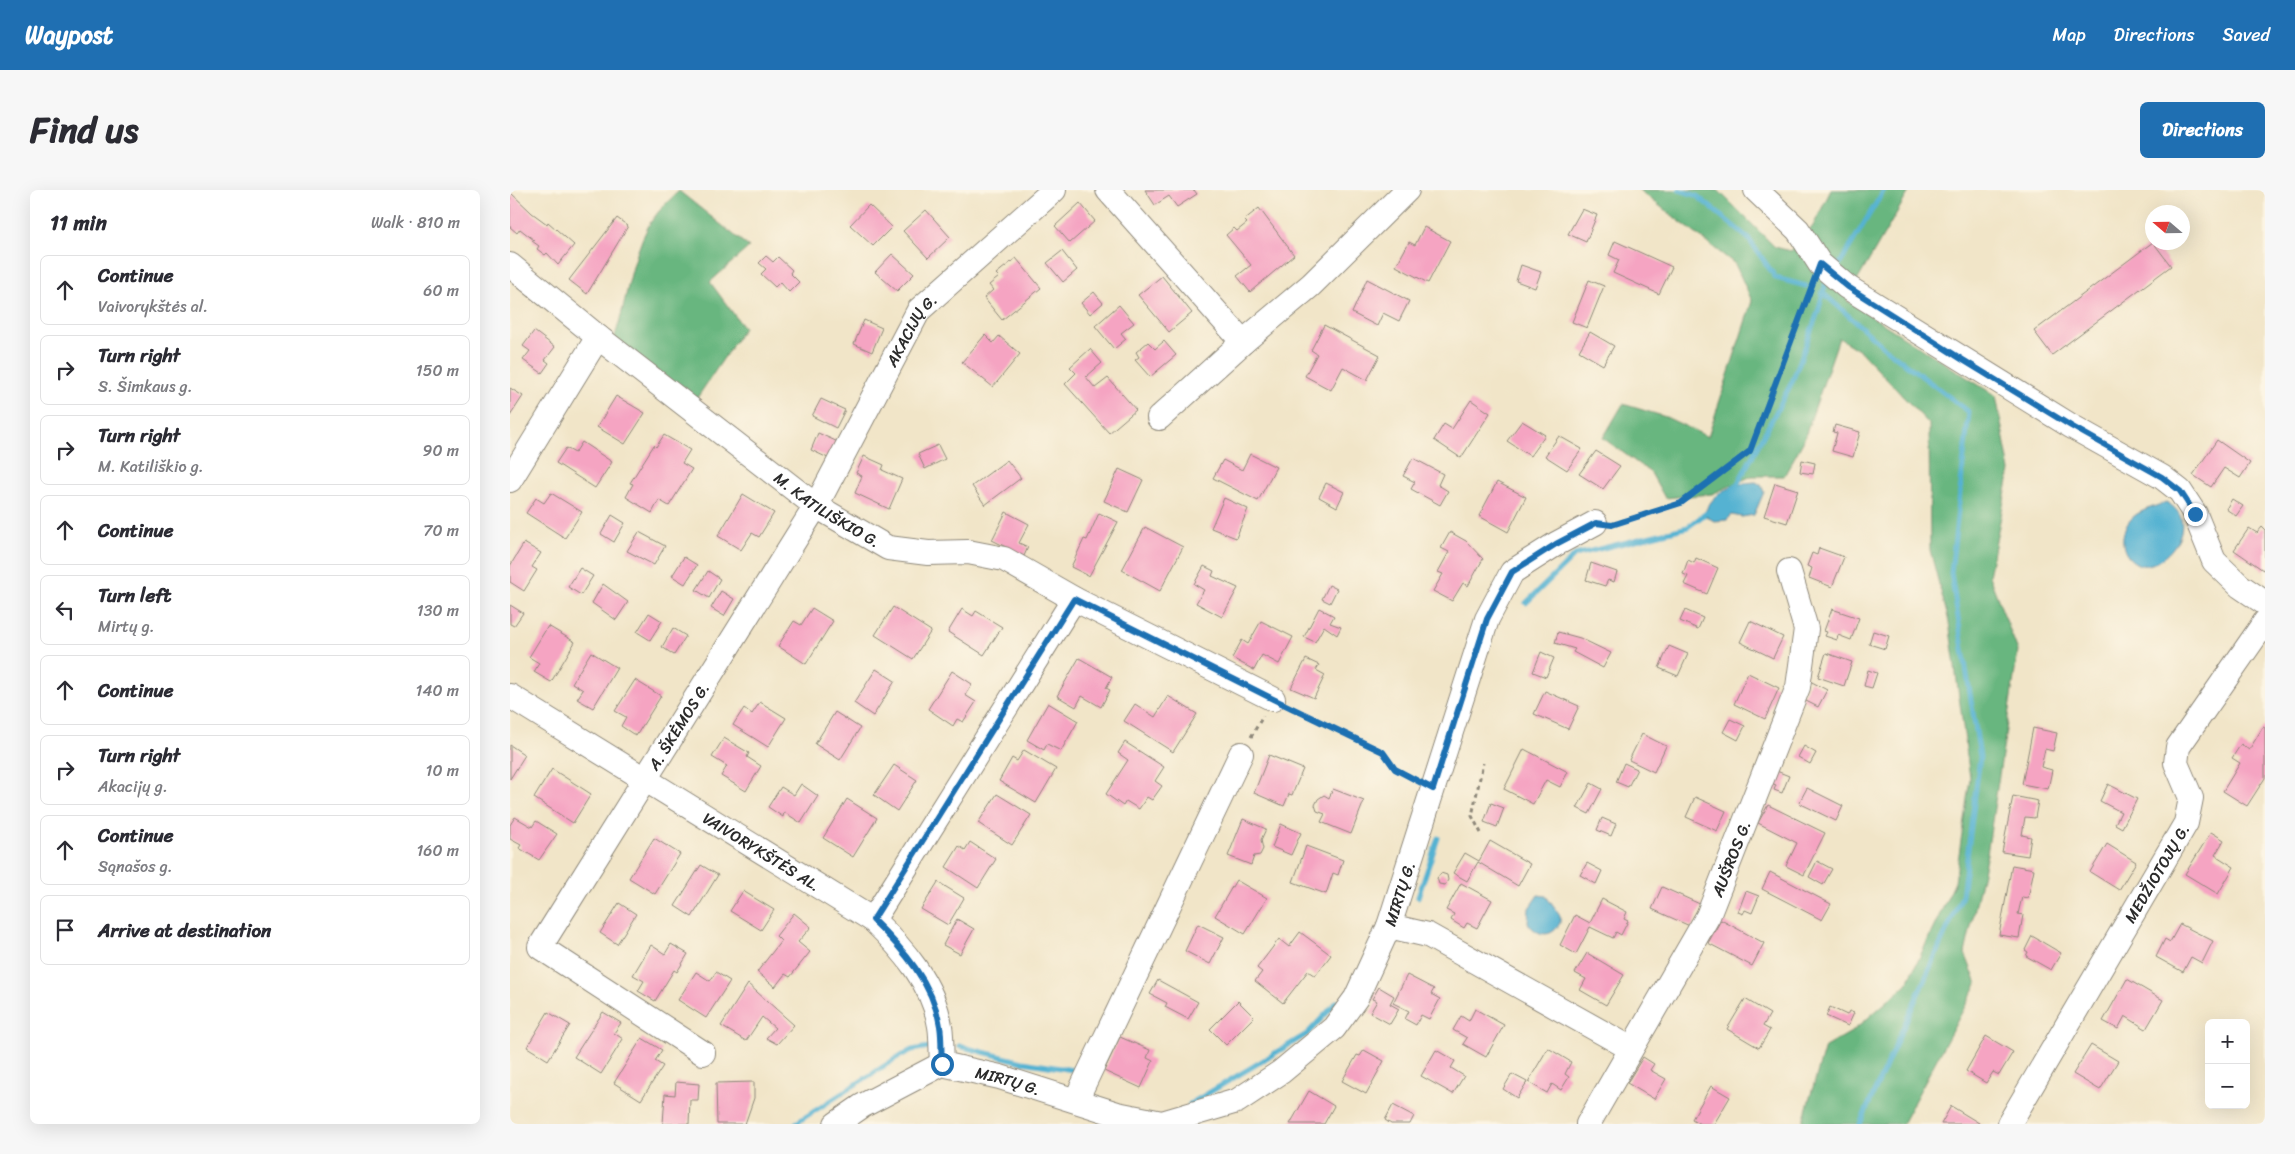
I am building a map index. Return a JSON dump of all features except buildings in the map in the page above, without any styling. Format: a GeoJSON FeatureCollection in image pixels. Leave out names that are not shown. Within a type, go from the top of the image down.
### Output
{"type":"FeatureCollection","features":[{"type":"Feature","properties":{"kind":"street","name":"AKACIJŲ G."},"geometry":{"type":"LineString","coordinates":[[816,506],[919,310],[1054,190]]}},
{"type":"Feature","properties":{"kind":"street"},"geometry":{"type":"LineString","coordinates":[[1108,190],[1243,342]]}},
{"type":"Feature","properties":{"kind":"street"},"geometry":{"type":"LineString","coordinates":[[1159,418],[1243,342],[1310,285],[1407,190]]}},
{"type":"Feature","properties":{"kind":"street"},"geometry":{"type":"LineString","coordinates":[[1756,190],[1798,230],[1820,264],[1848,287],[2071,426],[2162,477],[2180,491],[2195,514],[2214,561],[2240,586],[2265,603]]}},
{"type":"Feature","properties":{"kind":"street","name":"M. KATILIŠKIO G."},"geometry":{"type":"LineString","coordinates":[[510,265],[598,337],[816,506],[888,548],[928,553],[968,552],[1004,559],[1074,599],[1273,699]]}},
{"type":"Feature","properties":{"kind":"street"},"geometry":{"type":"LineString","coordinates":[[510,480],[598,337]]}},
{"type":"Feature","properties":{"kind":"street","name":"A. ŠKĖMOS G."},"geometry":{"type":"LineString","coordinates":[[703,1054],[540,947],[816,506]]}},
{"type":"Feature","properties":{"kind":"street","name":"MIRTŲ G."},"geometry":{"type":"LineString","coordinates":[[942,1064],[1000,1077],[1118,1114],[1162,1123],[1237,1101],[1281,1072],[1334,1028],[1356,998],[1389,926],[1487,619],[1512,572],[1556,544],[1596,523]]}},
{"type":"Feature","properties":{"kind":"street","name":"AUŠROS G."},"geometry":{"type":"LineString","coordinates":[[1588,1124],[1630,1048],[1708,916],[1798,688],[1806,629],[1789,572]]}},
{"type":"Feature","properties":{"kind":"street"},"geometry":{"type":"LineString","coordinates":[[873,920],[1074,599]]}},
{"type":"Feature","properties":{"kind":"street","name":"MEDŽIOTOJŲ G."},"geometry":{"type":"LineString","coordinates":[[2009,1124],[2186,823],[2191,798],[2176,763],[2178,747],[2265,622]]}},
{"type":"Feature","properties":{"kind":"street","name":"VAIVORYKŠTĖS AL."},"geometry":{"type":"LineString","coordinates":[[510,696],[873,920],[892,938],[917,968],[936,1010],[940,1026],[942,1064]]}},
{"type":"Feature","properties":{"kind":"street"},"geometry":{"type":"LineString","coordinates":[[1076,1100],[1241,754]]}},
{"type":"Feature","properties":{"kind":"street"},"geometry":{"type":"LineString","coordinates":[[1389,926],[1428,935],[1630,1048]]}},
{"type":"Feature","properties":{"kind":"street"},"geometry":{"type":"LineString","coordinates":[[836,1124],[862,1106],[942,1064]]}},
{"type":"Feature","properties":{"kind":"path"},"geometry":{"type":"LineString","coordinates":[[1596,523],[1612,525],[1681,503],[1750,451],[1820,264]]}},
{"type":"Feature","properties":{"kind":"path"},"geometry":{"type":"LineString","coordinates":[[1241,754],[1273,699],[1383,752],[1395,769],[1433,789]]}},
{"type":"Feature","properties":{"kind":"path"},"geometry":{"type":"LineString","coordinates":[[1482,833],[1472,816],[1483,763]]}},
{"type":"Feature","properties":{"kind":"green space"},"geometry":{"type":"Polygon","coordinates":[[[1639,190],[1718,190],[1775,247],[1791,251],[1813,226],[1831,190],[1910,190],[1846,300],[1996,396],[2010,471],[1989,576],[2018,651],[1987,854],[1965,953],[1977,984],[1902,1124],[1802,1124],[1825,1047],[1853,1031],[1907,984],[1955,882],[1970,778],[1949,622],[1930,550],[1929,424],[1860,351],[1839,338],[1803,442],[1784,476],[1752,476],[1712,494],[1665,498],[1651,473],[1603,438],[1623,404],[1666,417],[1708,437],[1752,301],[1735,264],[1639,190]]]}},
{"type":"Feature","properties":{"kind":"green space"},"geometry":{"type":"Polygon","coordinates":[[[679,191],[749,247],[710,282],[744,328],[695,401],[614,339],[637,252],[643,238],[655,216],[679,191]]]}},
{"type":"Feature","properties":{"kind":"water"},"geometry":{"type":"Polygon","coordinates":[[[1756,482],[1761,485],[1764,492],[1754,515],[1742,517],[1732,515],[1727,520],[1714,521],[1704,515],[1712,501],[1724,491],[1740,484],[1756,482]]]}},
{"type":"Feature","properties":{"kind":"water"},"geometry":{"type":"Polygon","coordinates":[[[2166,502],[2177,511],[2182,522],[2181,533],[2175,545],[2167,554],[2147,565],[2138,564],[2126,554],[2123,540],[2127,526],[2137,514],[2166,502]]]}},
{"type":"Feature","properties":{"kind":"water"},"geometry":{"type":"Polygon","coordinates":[[[1538,895],[1546,896],[1560,916],[1560,923],[1557,928],[1545,934],[1536,931],[1528,923],[1529,908],[1538,895]]]}},
{"type":"Feature","properties":{"kind":"waterway"},"geometry":{"type":"LineString","coordinates":[[1679,190],[1697,196],[1748,238],[1776,278],[1806,286]]}},
{"type":"Feature","properties":{"kind":"waterway"},"geometry":{"type":"LineString","coordinates":[[1839,265],[1884,190]]}},
{"type":"Feature","properties":{"kind":"waterway"},"geometry":{"type":"LineString","coordinates":[[1733,488],[1738,483],[1792,382],[1818,312],[1826,282]]}},
{"type":"Feature","properties":{"kind":"waterway"},"geometry":{"type":"LineString","coordinates":[[1822,292],[1886,349],[1969,412],[1951,573],[1980,757],[1962,896],[1860,1124]]}},
{"type":"Feature","properties":{"kind":"waterway"},"geometry":{"type":"LineString","coordinates":[[1526,603],[1575,555],[1688,527],[1709,511]]}},
{"type":"Feature","properties":{"kind":"waterway"},"geometry":{"type":"LineString","coordinates":[[1418,897],[1438,838]]}},
{"type":"Feature","properties":{"kind":"waterway"},"geometry":{"type":"LineString","coordinates":[[1190,1104],[1307,1034],[1337,1002]]}},
{"type":"Feature","properties":{"kind":"waterway"},"geometry":{"type":"LineString","coordinates":[[959,1046],[1023,1062],[1073,1070]]}},
{"type":"Feature","properties":{"kind":"waterway"},"geometry":{"type":"LineString","coordinates":[[796,1123],[898,1057],[912,1050],[929,1047]]}},
{"type":"Feature","properties":{"kind":"route"},"geometry":{"type":"LineString","coordinates":[[942,1064],[940,1026],[936,1010],[917,968],[892,938],[873,920],[1074,599],[1383,752],[1395,769],[1433,789],[1461,706],[1487,619],[1512,572],[1556,544],[1596,523],[1612,525],[1681,503],[1750,451],[1820,264],[1848,287],[1963,360],[2071,426],[2162,477],[2180,491],[2195,514]]}}]}
